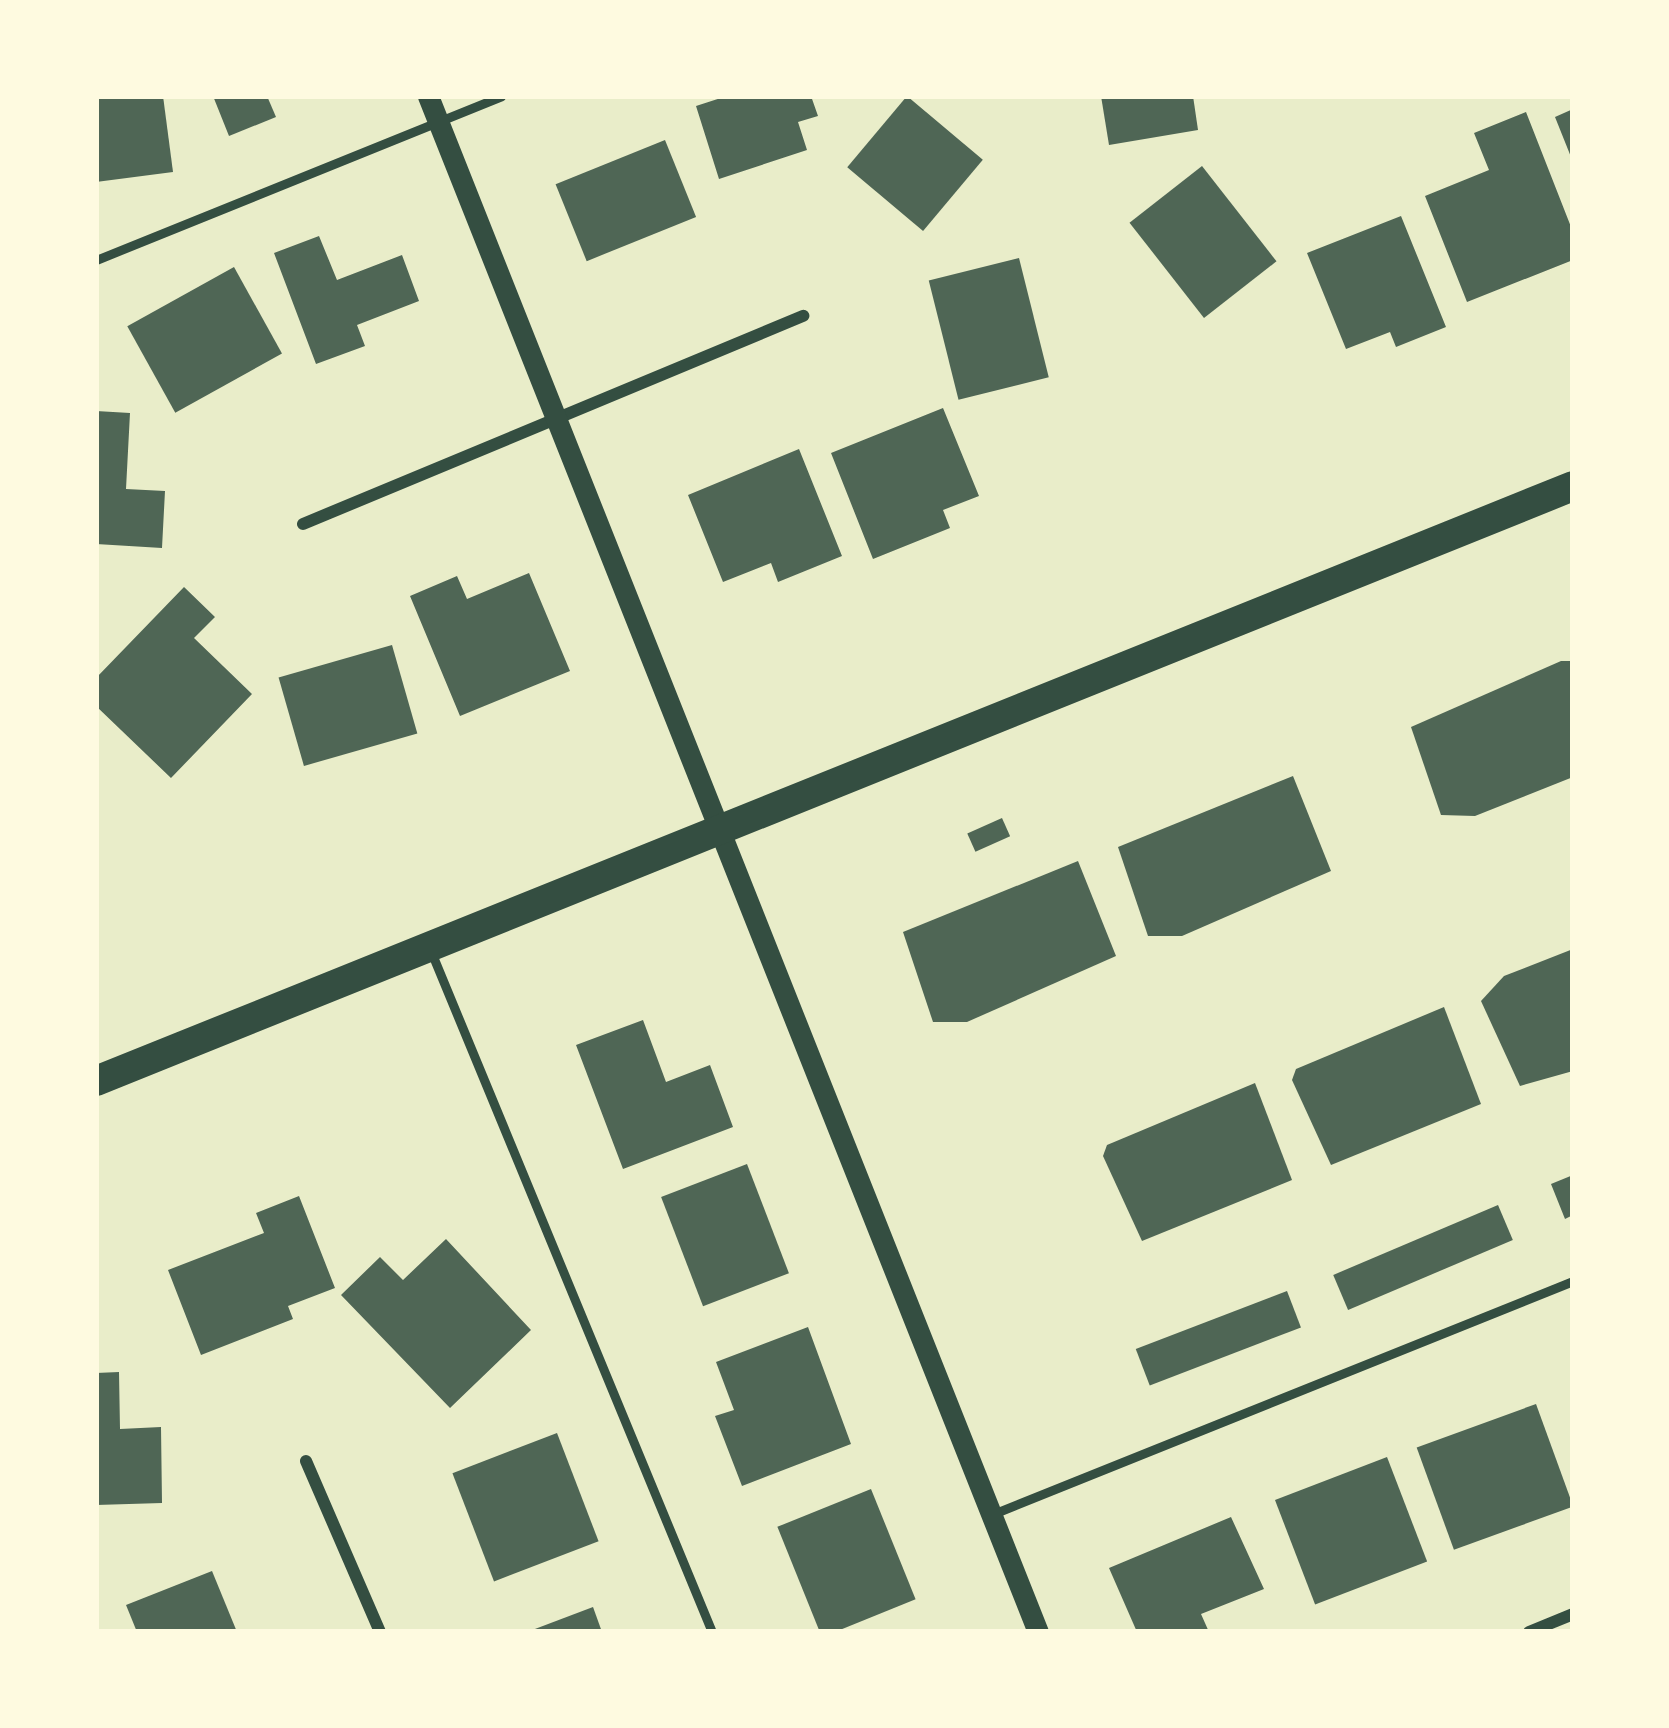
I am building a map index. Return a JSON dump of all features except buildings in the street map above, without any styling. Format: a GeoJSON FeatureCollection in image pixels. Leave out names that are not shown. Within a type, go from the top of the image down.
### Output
{"type":"FeatureCollection","features":[{"type":"Feature","properties":{"kind":"main road"},"geometry":{"type":"LineString","coordinates":[[96,1082],[724,833],[1573,486]]}},
{"type":"Feature","properties":{"kind":"street"},"geometry":{"type":"LineString","coordinates":[[428,96],[1038,1632]]}},
{"type":"Feature","properties":{"kind":"street"},"geometry":{"type":"LineString","coordinates":[[302,524],[803,316]]}},
{"type":"Feature","properties":{"kind":"street"},"geometry":{"type":"LineString","coordinates":[[307,1461],[380,1632]]}},
{"type":"Feature","properties":{"kind":"street"},"geometry":{"type":"LineString","coordinates":[[1529,1632],[1573,1614]]}},
{"type":"Feature","properties":{"kind":"lane"},"geometry":{"type":"LineString","coordinates":[[96,260],[501,96]]}},
{"type":"Feature","properties":{"kind":"lane"},"geometry":{"type":"LineString","coordinates":[[430,949],[712,1632]]}},
{"type":"Feature","properties":{"kind":"lane"},"geometry":{"type":"LineString","coordinates":[[990,1515],[1573,1281]]}}]}
